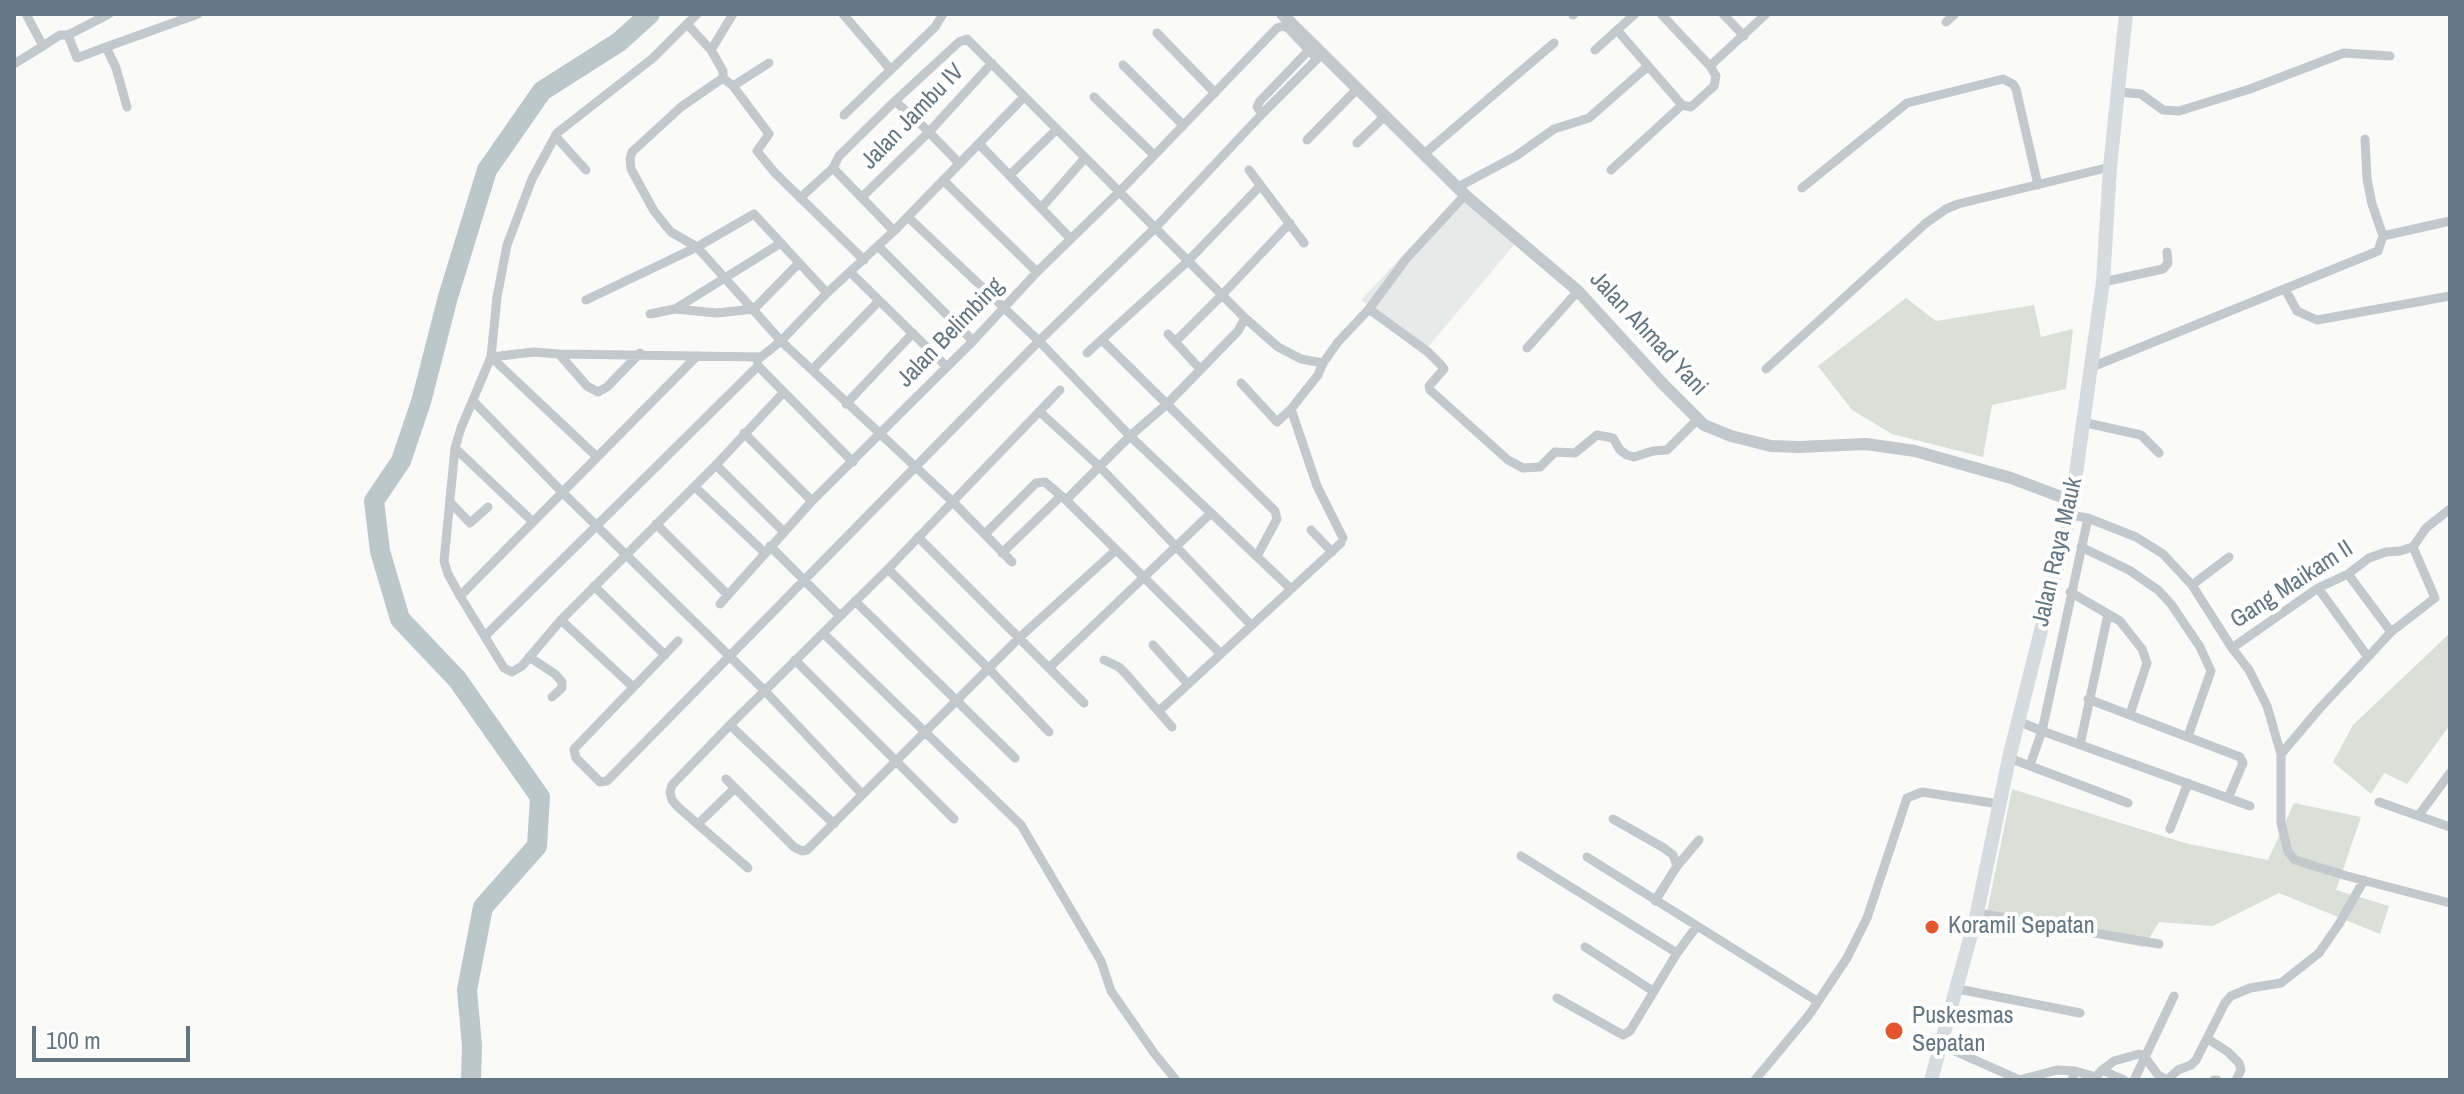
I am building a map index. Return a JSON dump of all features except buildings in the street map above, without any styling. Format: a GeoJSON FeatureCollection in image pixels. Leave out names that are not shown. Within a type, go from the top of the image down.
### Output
{"type":"FeatureCollection","features":[{"type":"Feature","properties":{"kind":"main road","name":"Jalan Raya Mauk"},"geometry":{"type":"LineString","coordinates":[[1931,1080],[1977,913],[2009,758],[2071,508],[2103,282],[2110,167],[2126,14]]}},
{"type":"Feature","properties":{"kind":"street"},"geometry":{"type":"LineString","coordinates":[[26,14],[43,46]]}},
{"type":"Feature","properties":{"kind":"street"},"geometry":{"type":"LineString","coordinates":[[14,64],[60,35],[68,35],[109,14]]}},
{"type":"Feature","properties":{"kind":"street"},"geometry":{"type":"LineString","coordinates":[[68,35],[77,58],[198,14]]}},
{"type":"Feature","properties":{"kind":"street"},"geometry":{"type":"LineString","coordinates":[[697,14],[653,58],[555,136],[532,179],[507,245],[497,297],[491,357],[455,448],[444,561],[460,596],[507,671],[512,672],[522,666],[561,620],[695,487],[783,393]]}},
{"type":"Feature","properties":{"kind":"street"},"geometry":{"type":"LineString","coordinates":[[711,50],[733,14]]}},
{"type":"Feature","properties":{"kind":"street"},"geometry":{"type":"LineString","coordinates":[[843,14],[891,70]]}},
{"type":"Feature","properties":{"kind":"street"},"geometry":{"type":"LineString","coordinates":[[844,115],[935,27],[943,14]]}},
{"type":"Feature","properties":{"kind":"street","name":"Jalan Ahmad Yani"},"geometry":{"type":"LineString","coordinates":[[1282,14],[1320,56],[1358,88],[1462,191],[1578,291],[1704,425],[1771,446],[1866,444],[1915,451],[2011,478],[2071,508]]}},
{"type":"Feature","properties":{"kind":"street"},"geometry":{"type":"LineString","coordinates":[[1595,50],[1635,14]]}},
{"type":"Feature","properties":{"kind":"street"},"geometry":{"type":"LineString","coordinates":[[1617,30],[1682,105],[1691,107],[1716,84],[1716,76],[1661,14]]}},
{"type":"Feature","properties":{"kind":"street"},"geometry":{"type":"LineString","coordinates":[[1723,14],[1744,36]]}},
{"type":"Feature","properties":{"kind":"street"},"geometry":{"type":"LineString","coordinates":[[1710,66],[1766,14]]}},
{"type":"Feature","properties":{"kind":"street"},"geometry":{"type":"LineString","coordinates":[[687,24],[711,50],[723,71],[723,78]]}},
{"type":"Feature","properties":{"kind":"street","name":"Jalan Belimbing"},"geometry":{"type":"LineString","coordinates":[[720,604],[812,501],[1280,26],[1298,36],[1309,50]]}},
{"type":"Feature","properties":{"kind":"street"},"geometry":{"type":"LineString","coordinates":[[1157,33],[1215,93]]}},
{"type":"Feature","properties":{"kind":"street"},"geometry":{"type":"LineString","coordinates":[[800,198],[833,168],[839,156],[895,101],[964,40],[971,42],[1245,318],[1278,347],[1301,359],[1323,363]]}},
{"type":"Feature","properties":{"kind":"street"},"geometry":{"type":"LineString","coordinates":[[1424,154],[1554,43]]}},
{"type":"Feature","properties":{"kind":"street"},"geometry":{"type":"LineString","coordinates":[[106,47],[116,68],[127,107]]}},
{"type":"Feature","properties":{"kind":"street"},"geometry":{"type":"LineString","coordinates":[[678,641],[573,751],[576,758],[603,783],[1039,341],[1156,227],[1320,56],[1309,50],[1260,101],[1257,107],[1262,114]]}},
{"type":"Feature","properties":{"kind":"street"},"geometry":{"type":"LineString","coordinates":[[2119,92],[2141,94],[2163,110],[2179,111],[2250,89],[2344,53],[2390,56]]}},
{"type":"Feature","properties":{"kind":"street"},"geometry":{"type":"LineString","coordinates":[[733,86],[769,63]]}},
{"type":"Feature","properties":{"kind":"street","name":"Jalan Jambu IV"},"geometry":{"type":"LineString","coordinates":[[862,197],[929,132],[992,63]]}},
{"type":"Feature","properties":{"kind":"street"},"geometry":{"type":"LineString","coordinates":[[1123,65],[1182,124]]}},
{"type":"Feature","properties":{"kind":"street"},"geometry":{"type":"LineString","coordinates":[[1241,383],[1277,422],[1291,409],[1318,375],[1338,342],[1369,309],[1462,191],[1554,129],[1589,118],[1648,66]]}},
{"type":"Feature","properties":{"kind":"street"},"geometry":{"type":"LineString","coordinates":[[723,78],[733,86],[769,134],[757,151],[864,260]]}},
{"type":"Feature","properties":{"kind":"street"},"geometry":{"type":"LineString","coordinates":[[723,78],[681,107],[636,148],[630,159],[639,185],[671,232],[697,247],[781,341],[952,501],[1012,562]]}},
{"type":"Feature","properties":{"kind":"street"},"geometry":{"type":"LineString","coordinates":[[1802,188],[1907,103],[2000,79],[2006,79],[2014,86],[2038,185]]}},
{"type":"Feature","properties":{"kind":"street"},"geometry":{"type":"LineString","coordinates":[[1307,140],[1358,88]]}},
{"type":"Feature","properties":{"kind":"street"},"geometry":{"type":"LineString","coordinates":[[485,636],[757,362],[908,217],[1024,97]]}},
{"type":"Feature","properties":{"kind":"street"},"geometry":{"type":"LineString","coordinates":[[1094,97],[1153,154]]}},
{"type":"Feature","properties":{"kind":"street"},"geometry":{"type":"LineString","coordinates":[[895,101],[959,163]]}},
{"type":"Feature","properties":{"kind":"street"},"geometry":{"type":"LineString","coordinates":[[1611,170],[1682,105]]}},
{"type":"Feature","properties":{"kind":"street"},"geometry":{"type":"LineString","coordinates":[[1357,143],[1386,115]]}},
{"type":"Feature","properties":{"kind":"street"},"geometry":{"type":"LineString","coordinates":[[1010,175],[1057,129]]}},
{"type":"Feature","properties":{"kind":"street"},"geometry":{"type":"LineString","coordinates":[[555,136],[586,170]]}},
{"type":"Feature","properties":{"kind":"street"},"geometry":{"type":"LineString","coordinates":[[2092,367],[2378,251],[2383,236],[2369,192],[2365,139]]}},
{"type":"Feature","properties":{"kind":"street"},"geometry":{"type":"LineString","coordinates":[[979,144],[1071,239]]}},
{"type":"Feature","properties":{"kind":"street"},"geometry":{"type":"LineString","coordinates":[[1042,207],[1085,158]]}},
{"type":"Feature","properties":{"kind":"street"},"geometry":{"type":"LineString","coordinates":[[1766,369],[1937,215],[1958,204],[2110,167]]}},
{"type":"Feature","properties":{"kind":"street"},"geometry":{"type":"LineString","coordinates":[[833,168],[894,231]]}},
{"type":"Feature","properties":{"kind":"street"},"geometry":{"type":"LineString","coordinates":[[1249,170],[1304,243]]}},
{"type":"Feature","properties":{"kind":"street"},"geometry":{"type":"LineString","coordinates":[[943,180],[1037,272]]}},
{"type":"Feature","properties":{"kind":"street"},"geometry":{"type":"LineString","coordinates":[[1087,353],[1188,261],[1260,186]]}},
{"type":"Feature","properties":{"kind":"street"},"geometry":{"type":"LineString","coordinates":[[586,300],[697,247],[754,214],[827,293]]}},
{"type":"Feature","properties":{"kind":"street"},"geometry":{"type":"LineString","coordinates":[[908,217],[1039,341],[1130,436],[1290,588]]}},
{"type":"Feature","properties":{"kind":"street"},"geometry":{"type":"LineString","coordinates":[[2383,236],[2450,221]]}},
{"type":"Feature","properties":{"kind":"street"},"geometry":{"type":"LineString","coordinates":[[1200,369],[1172,338],[1222,295],[1290,223]]}},
{"type":"Feature","properties":{"kind":"street"},"geometry":{"type":"LineString","coordinates":[[675,309],[781,243]]}},
{"type":"Feature","properties":{"kind":"street"},"geometry":{"type":"LineString","coordinates":[[878,246],[973,341]]}},
{"type":"Feature","properties":{"kind":"street"},"geometry":{"type":"LineString","coordinates":[[2103,282],[2163,269],[2168,263],[2167,252]]}},
{"type":"Feature","properties":{"kind":"street"},"geometry":{"type":"LineString","coordinates":[[650,314],[675,309],[717,313],[754,309],[799,263]]}},
{"type":"Feature","properties":{"kind":"street"},"geometry":{"type":"LineString","coordinates":[[850,272],[947,367]]}},
{"type":"Feature","properties":{"kind":"street"},"geometry":{"type":"LineString","coordinates":[[2285,289],[2297,311],[2320,320],[2450,296]]}},
{"type":"Feature","properties":{"kind":"street"},"geometry":{"type":"LineString","coordinates":[[1527,348],[1578,291]]}},
{"type":"Feature","properties":{"kind":"street"},"geometry":{"type":"LineString","coordinates":[[813,369],[879,301]]}},
{"type":"Feature","properties":{"kind":"street"},"geometry":{"type":"LineString","coordinates":[[1369,309],[1441,365],[1444,369],[1429,386],[1430,390],[1508,460],[1523,468],[1540,467],[1555,452],[1575,453],[1597,435],[1613,438],[1627,455],[1638,457],[1667,450],[1698,419]]}},
{"type":"Feature","properties":{"kind":"street"},"geometry":{"type":"LineString","coordinates":[[1002,553],[1167,404],[1240,329],[1245,318]]}},
{"type":"Feature","properties":{"kind":"street"},"geometry":{"type":"LineString","coordinates":[[846,404],[913,333]]}},
{"type":"Feature","properties":{"kind":"street"},"geometry":{"type":"LineString","coordinates":[[1102,340],[1275,511],[1277,519],[1257,556]]}},
{"type":"Feature","properties":{"kind":"street"},"geometry":{"type":"LineString","coordinates":[[491,357],[525,352],[640,353],[757,362],[783,393],[853,462]]}},
{"type":"Feature","properties":{"kind":"street"},"geometry":{"type":"LineString","coordinates":[[559,354],[587,386],[598,392],[607,387],[640,353]]}},
{"type":"Feature","properties":{"kind":"street"},"geometry":{"type":"LineString","coordinates":[[460,596],[697,356]]}},
{"type":"Feature","properties":{"kind":"street"},"geometry":{"type":"LineString","coordinates":[[491,357],[597,457]]}},
{"type":"Feature","properties":{"kind":"street"},"geometry":{"type":"LineString","coordinates":[[748,868],[672,800],[670,792],[679,775],[888,569],[1060,390]]}},
{"type":"Feature","properties":{"kind":"street"},"geometry":{"type":"LineString","coordinates":[[473,401],[765,691],[862,794]]}},
{"type":"Feature","properties":{"kind":"street"},"geometry":{"type":"LineString","coordinates":[[1159,711],[1342,540],[1317,486],[1291,409]]}},
{"type":"Feature","properties":{"kind":"street"},"geometry":{"type":"LineString","coordinates":[[1040,412],[1100,467],[1251,625]]}},
{"type":"Feature","properties":{"kind":"street"},"geometry":{"type":"LineString","coordinates":[[2082,422],[2141,435],[2159,453]]}},
{"type":"Feature","properties":{"kind":"street"},"geometry":{"type":"LineString","coordinates":[[744,433],[812,501]]}},
{"type":"Feature","properties":{"kind":"street"},"geometry":{"type":"LineString","coordinates":[[455,448],[533,522]]}},
{"type":"Feature","properties":{"kind":"street"},"geometry":{"type":"LineString","coordinates":[[716,465],[783,531]]}},
{"type":"Feature","properties":{"kind":"street"},"geometry":{"type":"LineString","coordinates":[[985,534],[1036,483],[1045,482],[1220,653]]}},
{"type":"Feature","properties":{"kind":"street"},"geometry":{"type":"LineString","coordinates":[[695,487],[840,616]]}},
{"type":"Feature","properties":{"kind":"street"},"geometry":{"type":"LineString","coordinates":[[450,502],[470,523],[488,507]]}},
{"type":"Feature","properties":{"kind":"street"},"geometry":{"type":"LineString","coordinates":[[2071,508],[2150,545],[2176,566],[2249,670],[2267,706],[2281,754],[2281,823],[2288,852],[2299,862],[2450,903]]}},
{"type":"Feature","properties":{"kind":"street"},"geometry":{"type":"LineString","coordinates":[[2281,754],[2391,632],[2435,597],[2413,547],[2426,528],[2450,509]]}},
{"type":"Feature","properties":{"kind":"street"},"geometry":{"type":"LineString","coordinates":[[1050,667],[1211,513]]}},
{"type":"Feature","properties":{"kind":"street"},"geometry":{"type":"LineString","coordinates":[[2030,765],[2042,731],[2088,518]]}},
{"type":"Feature","properties":{"kind":"street"},"geometry":{"type":"LineString","coordinates":[[656,524],[728,595]]}},
{"type":"Feature","properties":{"kind":"street"},"geometry":{"type":"LineString","coordinates":[[1311,530],[1332,552]]}},
{"type":"Feature","properties":{"kind":"street"},"geometry":{"type":"LineString","coordinates":[[918,537],[1084,703]]}},
{"type":"Feature","properties":{"kind":"street"},"geometry":{"type":"LineString","coordinates":[[2081,547],[2129,570],[2158,590],[2200,647],[2211,671],[2188,736]]}},
{"type":"Feature","properties":{"kind":"street","name":"Gang Maikam II"},"geometry":{"type":"LineString","coordinates":[[2232,648],[2318,588],[2348,574],[2369,558],[2413,547]]}},
{"type":"Feature","properties":{"kind":"street"},"geometry":{"type":"LineString","coordinates":[[726,779],[799,850],[807,850],[1019,638],[1116,550]]}},
{"type":"Feature","properties":{"kind":"street"},"geometry":{"type":"LineString","coordinates":[[2192,585],[2229,557]]}},
{"type":"Feature","properties":{"kind":"street"},"geometry":{"type":"LineString","coordinates":[[888,569],[1049,732]]}},
{"type":"Feature","properties":{"kind":"street"},"geometry":{"type":"LineString","coordinates":[[2348,574],[2391,632]]}},
{"type":"Feature","properties":{"kind":"street"},"geometry":{"type":"LineString","coordinates":[[594,586],[665,655]]}},
{"type":"Feature","properties":{"kind":"street"},"geometry":{"type":"LineString","coordinates":[[2318,588],[2368,657]]}},
{"type":"Feature","properties":{"kind":"street"},"geometry":{"type":"LineString","coordinates":[[2070,592],[2108,614],[2129,631],[2142,649],[2147,663],[2130,714]]}},
{"type":"Feature","properties":{"kind":"street"},"geometry":{"type":"LineString","coordinates":[[855,601],[1015,758]]}},
{"type":"Feature","properties":{"kind":"street"},"geometry":{"type":"LineString","coordinates":[[2080,745],[2108,614]]}},
{"type":"Feature","properties":{"kind":"street"},"geometry":{"type":"LineString","coordinates":[[561,620],[633,687]]}},
{"type":"Feature","properties":{"kind":"street"},"geometry":{"type":"LineString","coordinates":[[823,633],[1021,825],[1101,961],[1111,991],[1176,1080]]}},
{"type":"Feature","properties":{"kind":"street"},"geometry":{"type":"LineString","coordinates":[[1153,645],[1188,684]]}},
{"type":"Feature","properties":{"kind":"street"},"geometry":{"type":"LineString","coordinates":[[529,657],[562,682],[562,688],[552,697]]}},
{"type":"Feature","properties":{"kind":"street"},"geometry":{"type":"LineString","coordinates":[[795,660],[954,819]]}},
{"type":"Feature","properties":{"kind":"street"},"geometry":{"type":"LineString","coordinates":[[1104,660],[1119,667],[1172,727]]}},
{"type":"Feature","properties":{"kind":"street"},"geometry":{"type":"LineString","coordinates":[[2088,699],[2242,759],[2229,796]]}},
{"type":"Feature","properties":{"kind":"street"},"geometry":{"type":"LineString","coordinates":[[2018,721],[2250,806]]}},
{"type":"Feature","properties":{"kind":"street"},"geometry":{"type":"LineString","coordinates":[[730,725],[834,824]]}},
{"type":"Feature","properties":{"kind":"street"},"geometry":{"type":"LineString","coordinates":[[2009,758],[2128,803]]}},
{"type":"Feature","properties":{"kind":"street"},"geometry":{"type":"LineString","coordinates":[[2419,815],[2450,773]]}},
{"type":"Feature","properties":{"kind":"street"},"geometry":{"type":"LineString","coordinates":[[2170,829],[2188,783]]}},
{"type":"Feature","properties":{"kind":"street"},"geometry":{"type":"LineString","coordinates":[[698,824],[735,788]]}},
{"type":"Feature","properties":{"kind":"street"},"geometry":{"type":"LineString","coordinates":[[1755,1080],[1800,1026],[1847,958],[1867,918],[1907,798],[1922,792],[1999,804]]}},
{"type":"Feature","properties":{"kind":"street"},"geometry":{"type":"LineString","coordinates":[[2379,802],[2450,827]]}},
{"type":"Feature","properties":{"kind":"street"},"geometry":{"type":"LineString","coordinates":[[1613,819],[1664,848],[1673,855],[1677,866]]}},
{"type":"Feature","properties":{"kind":"street"},"geometry":{"type":"LineString","coordinates":[[1655,901],[1677,866],[1699,840]]}},
{"type":"Feature","properties":{"kind":"street"},"geometry":{"type":"LineString","coordinates":[[1521,856],[1677,953]]}},
{"type":"Feature","properties":{"kind":"street"},"geometry":{"type":"LineString","coordinates":[[1587,857],[1817,1001]]}},
{"type":"Feature","properties":{"kind":"street"},"geometry":{"type":"LineString","coordinates":[[2144,1056],[2158,1075],[2167,1080],[2178,1070],[2191,1065],[2231,996],[2260,985],[2281,983],[2319,953],[2364,880]]}},
{"type":"Feature","properties":{"kind":"street"},"geometry":{"type":"LineString","coordinates":[[1977,913],[2159,944]]}},
{"type":"Feature","properties":{"kind":"street"},"geometry":{"type":"LineString","coordinates":[[1557,998],[1623,1035],[1630,1031],[1697,926]]}},
{"type":"Feature","properties":{"kind":"street"},"geometry":{"type":"LineString","coordinates":[[1585,947],[1653,991]]}},
{"type":"Feature","properties":{"kind":"street"},"geometry":{"type":"LineString","coordinates":[[1958,989],[2080,1013]]}},
{"type":"Feature","properties":{"kind":"street"},"geometry":{"type":"LineString","coordinates":[[2134,1080],[2174,996]]}},
{"type":"Feature","properties":{"kind":"street"},"geometry":{"type":"LineString","coordinates":[[2208,1039],[2239,1063],[2241,1070],[2236,1080]]}},
{"type":"Feature","properties":{"kind":"street"},"geometry":{"type":"LineString","coordinates":[[1941,1045],[2020,1080],[2057,1070],[2096,1077],[2114,1061],[2144,1056]]}},
{"type":"Feature","properties":{"kind":"street"},"geometry":{"type":"LineString","coordinates":[[2102,1070],[2124,1080]]}},
{"type":"Feature","properties":{"kind":"shaded area"},"geometry":{"type":"Polygon","coordinates":[[[1464,190],[1519,239],[1428,347],[1361,300],[1464,190]]]}},
{"type":"Feature","properties":{"kind":"shaded area"},"geometry":{"type":"Polygon","coordinates":[[[1906,298],[1936,321],[2034,305],[2041,337],[2073,329],[2066,389],[1992,405],[1983,457],[1892,434],[1852,410],[1818,366],[1906,298]]]}},
{"type":"Feature","properties":{"kind":"shaded area"},"geometry":{"type":"Polygon","coordinates":[[[2450,633],[2450,725],[2407,784],[2384,773],[2371,794],[2333,762],[2353,725],[2450,633]]]}},
{"type":"Feature","properties":{"kind":"shaded area"},"geometry":{"type":"Polygon","coordinates":[[[2012,789],[2185,843],[2268,860],[2294,803],[2361,817],[2336,890],[2389,906],[2380,934],[2279,893],[2213,926],[2159,922],[2144,947],[1986,917],[2012,789]]]}},
{"type":"Feature","properties":{"kind":"waterway"},"geometry":{"type":"LineString","coordinates":[[471,1080],[472,1046],[467,990],[483,907],[537,846],[540,797],[457,679],[400,619],[380,551],[374,501],[401,461],[421,402],[448,297],[487,170],[542,91],[619,42],[650,14]]}},
{"type":"Feature","properties":{"kind":"place","name":"Koramil Sepatan"},"geometry":{"type":"Point","coordinates":[1932,927]}},
{"type":"Feature","properties":{"kind":"place","name":"Puskesmas Sepatan"},"geometry":{"type":"Point","coordinates":[1894,1031]}}]}
